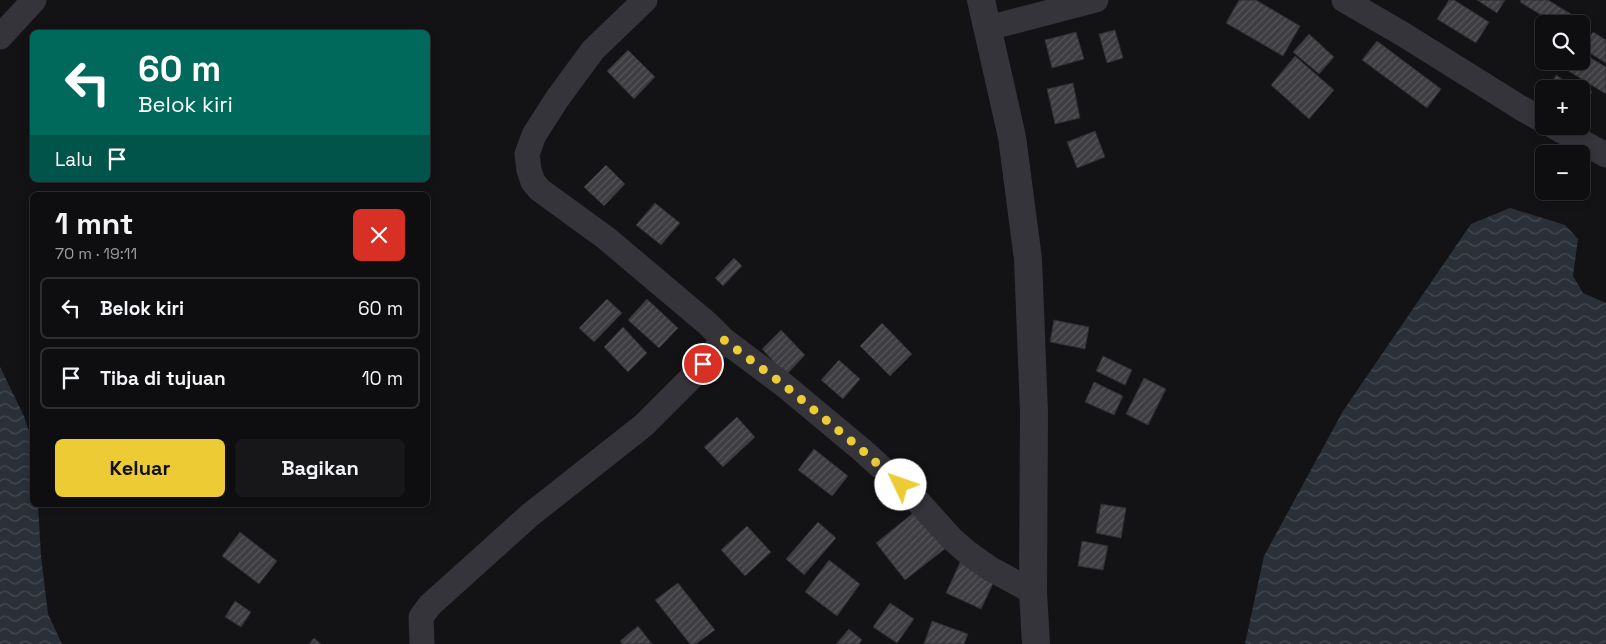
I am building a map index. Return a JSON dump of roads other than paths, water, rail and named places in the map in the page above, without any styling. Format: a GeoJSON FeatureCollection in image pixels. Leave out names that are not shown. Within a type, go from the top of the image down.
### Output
{"type":"FeatureCollection","features":[{"type":"Feature","properties":{"kind":"street"},"geometry":{"type":"LineString","coordinates":[[0,37],[34,0]]}},
{"type":"Feature","properties":{"kind":"street"},"geometry":{"type":"LineString","coordinates":[[645,0],[593,50],[557,99],[534,136],[527,154],[533,182],[540,190],[606,238],[708,324],[724,340],[784,385],[862,450],[914,497],[951,538],[968,553],[990,568],[1033,592]]}},
{"type":"Feature","properties":{"kind":"street"},"geometry":{"type":"LineString","coordinates":[[982,0],[1012,137],[1028,259],[1034,412],[1033,592],[1036,644]]}},
{"type":"Feature","properties":{"kind":"street"},"geometry":{"type":"LineString","coordinates":[[988,28],[1096,0]]}},
{"type":"Feature","properties":{"kind":"street"},"geometry":{"type":"LineString","coordinates":[[1344,0],[1535,116]]}},
{"type":"Feature","properties":{"kind":"street"},"geometry":{"type":"LineString","coordinates":[[1569,135],[1606,155]]}},
{"type":"Feature","properties":{"kind":"street"},"geometry":{"type":"LineString","coordinates":[[422,644],[421,618],[430,605],[530,515],[644,425],[693,376],[724,340]]}},
{"type":"Feature","properties":{"kind":"water"},"geometry":{"type":"Polygon","coordinates":[[[1510,208],[1565,225],[1578,239],[1573,276],[1583,293],[1606,303],[1606,644],[1245,644],[1264,556],[1343,411],[1471,224],[1510,208]]]}},
{"type":"Feature","properties":{"kind":"water"},"geometry":{"type":"Polygon","coordinates":[[[0,367],[24,416],[30,435],[30,507],[38,507],[41,556],[48,614],[62,644],[0,644],[0,367]]]}}]}
